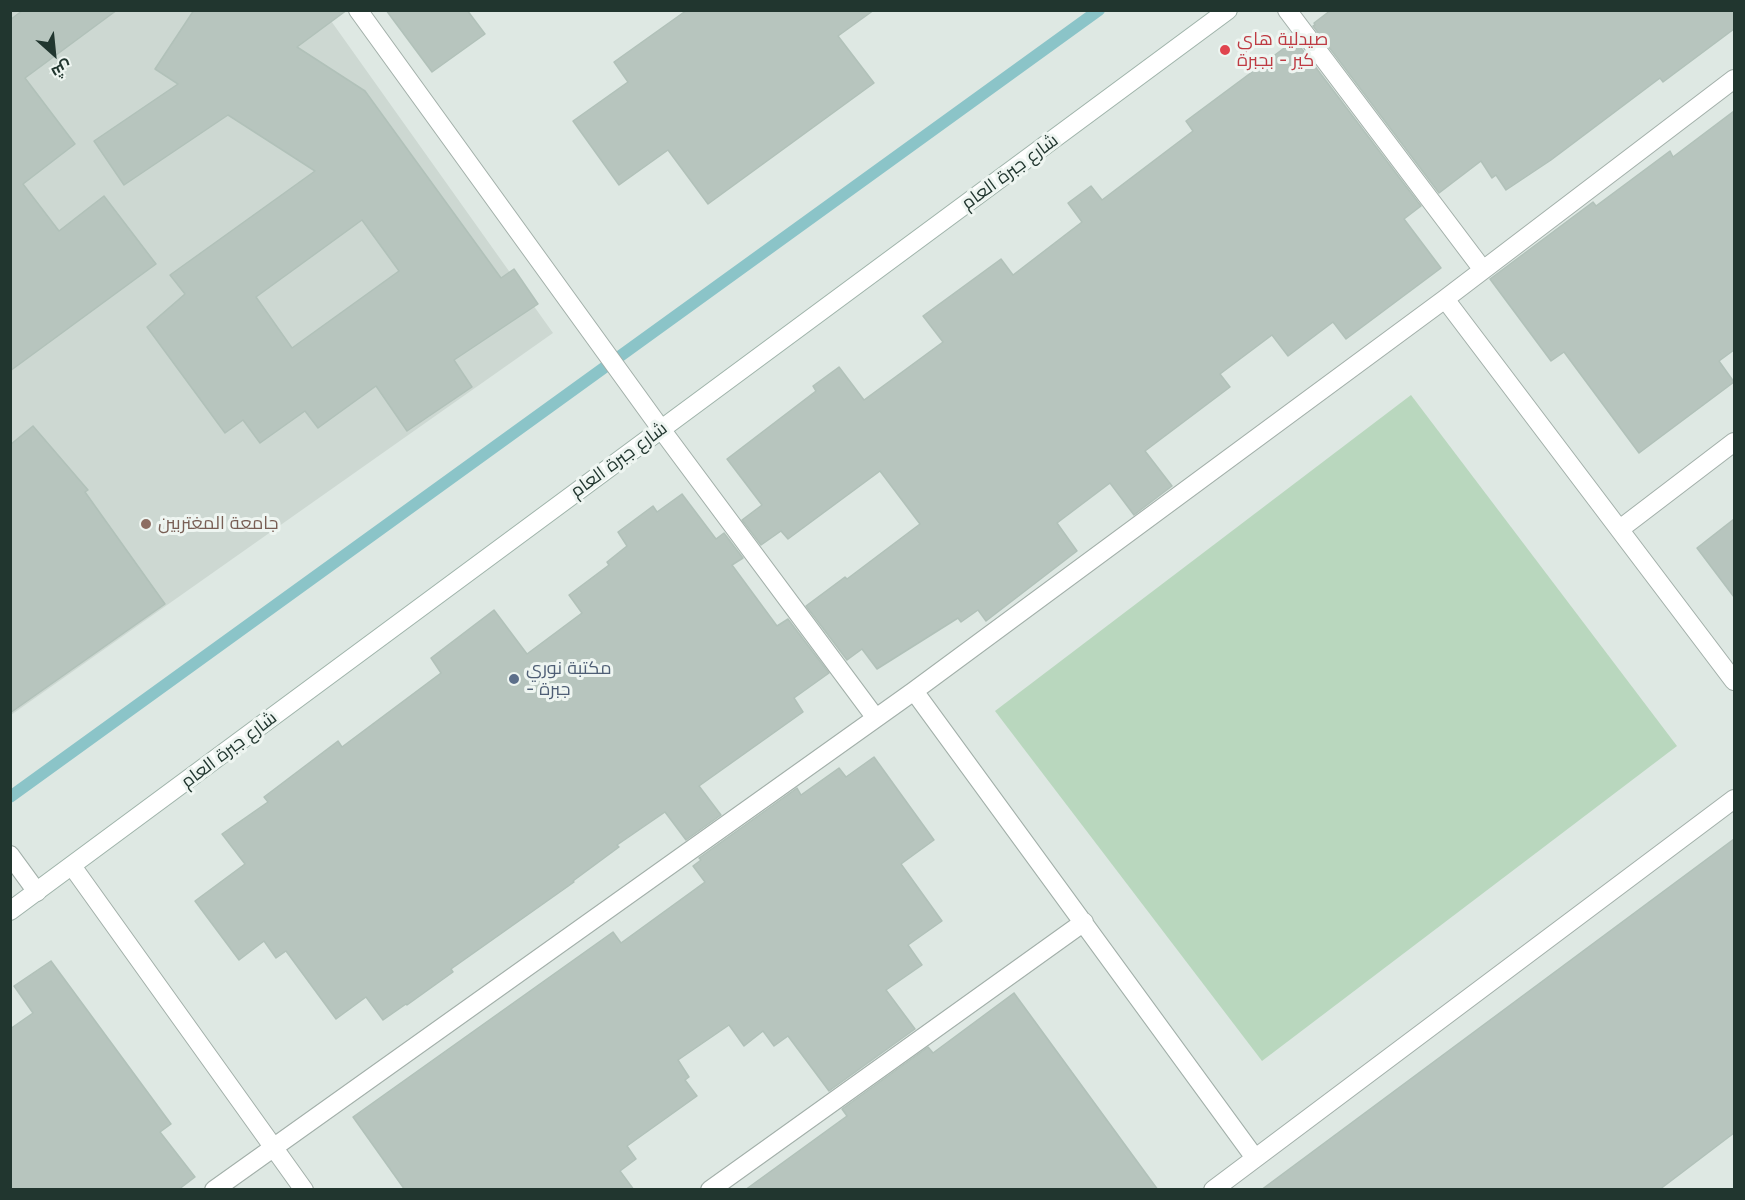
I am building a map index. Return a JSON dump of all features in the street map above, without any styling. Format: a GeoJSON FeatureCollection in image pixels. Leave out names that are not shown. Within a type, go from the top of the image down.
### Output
{"type":"FeatureCollection","features":[{"type":"Feature","properties":{"kind":"street"},"geometry":{"type":"LineString","coordinates":[[358,10],[661,429],[875,717]]}},
{"type":"Feature","properties":{"kind":"street","name":"شارع جبرة العام"},"geometry":{"type":"LineString","coordinates":[[10,911],[1228,10]]}},
{"type":"Feature","properties":{"kind":"street"},"geometry":{"type":"LineString","coordinates":[[1287,10],[1483,270]]}},
{"type":"Feature","properties":{"kind":"street"},"geometry":{"type":"LineString","coordinates":[[214,1190],[914,691],[1445,299],[1734,79]]}},
{"type":"Feature","properties":{"kind":"street"},"geometry":{"type":"LineString","coordinates":[[1445,299],[1734,681]]}},
{"type":"Feature","properties":{"kind":"street"},"geometry":{"type":"LineString","coordinates":[[1620,529],[1734,442]]}},
{"type":"Feature","properties":{"kind":"street"},"geometry":{"type":"LineString","coordinates":[[914,691],[1255,1158]]}},
{"type":"Feature","properties":{"kind":"street"},"geometry":{"type":"LineString","coordinates":[[1213,1189],[1734,799]]}},
{"type":"Feature","properties":{"kind":"street"},"geometry":{"type":"LineString","coordinates":[[10,855],[37,892]]}},
{"type":"Feature","properties":{"kind":"street"},"geometry":{"type":"LineString","coordinates":[[72,866],[304,1190]]}},
{"type":"Feature","properties":{"kind":"street"},"geometry":{"type":"LineString","coordinates":[[710,1190],[1084,922]]}},
{"type":"Feature","properties":{"kind":"shaded area","name":"جامعة المغتربين"},"geometry":{"type":"Polygon","coordinates":[[[11,11],[324,11],[553,333],[11,715],[11,11]]]}},
{"type":"Feature","properties":{"kind":"green space"},"geometry":{"type":"Polygon","coordinates":[[[1411,395],[1677,746],[1262,1061],[995,711],[1411,395]]]}},
{"type":"Feature","properties":{"kind":"building"},"geometry":{"type":"Polygon","coordinates":[[[23,10],[117,10],[25,78],[75,144],[23,184],[59,231],[104,196],[156,264],[10,371],[10,20],[23,10]]]}},
{"type":"Feature","properties":{"kind":"building"},"geometry":{"type":"Polygon","coordinates":[[[194,10],[347,10],[297,47],[365,91],[501,278],[514,269],[538,304],[454,360],[472,387],[407,431],[376,386],[318,428],[305,411],[260,443],[243,420],[225,433],[147,327],[185,294],[170,275],[315,171],[228,115],[124,185],[94,141],[178,84],[155,69],[194,10]],[[362,220],[256,297],[292,348],[399,271],[362,220]]]}},
{"type":"Feature","properties":{"kind":"building"},"geometry":{"type":"Polygon","coordinates":[[[386,10],[467,10],[485,34],[432,72],[386,10]]]}},
{"type":"Feature","properties":{"kind":"building"},"geometry":{"type":"Polygon","coordinates":[[[687,10],[874,10],[838,36],[874,83],[708,204],[668,150],[619,185],[573,121],[628,82],[614,62],[687,10]]]}},
{"type":"Feature","properties":{"kind":"building"},"geometry":{"type":"Polygon","coordinates":[[[1331,10],[1734,10],[1734,29],[1663,82],[1660,78],[1551,160],[1506,190],[1496,175],[1492,178],[1481,161],[1439,193],[1313,26],[1331,10]]]}},
{"type":"Feature","properties":{"kind":"building"},"geometry":{"type":"Polygon","coordinates":[[[1295,40],[1421,206],[1404,219],[1441,268],[1346,339],[1333,322],[1288,356],[1272,335],[1220,374],[1230,387],[1145,451],[1172,486],[1134,515],[1110,483],[1057,523],[1077,551],[986,621],[978,610],[961,622],[958,618],[877,669],[862,649],[847,660],[806,606],[845,577],[847,579],[920,524],[880,471],[788,539],[781,531],[761,545],[742,520],[762,505],[727,459],[816,391],[813,386],[839,367],[864,400],[943,342],[923,316],[1001,259],[1013,275],[1082,222],[1068,203],[1091,186],[1102,200],[1193,131],[1186,121],[1295,40]]]}},
{"type":"Feature","properties":{"kind":"building"},"geometry":{"type":"Polygon","coordinates":[[[1734,111],[1734,350],[1719,361],[1734,382],[1639,453],[1564,352],[1551,361],[1490,279],[1593,202],[1596,206],[1670,151],[1673,157],[1734,111]]]}},
{"type":"Feature","properties":{"kind":"building"},"geometry":{"type":"Polygon","coordinates":[[[33,426],[88,490],[85,492],[165,604],[10,713],[10,445],[33,426]]]}},
{"type":"Feature","properties":{"kind":"building"},"geometry":{"type":"Polygon","coordinates":[[[682,494],[716,539],[724,533],[743,558],[732,565],[777,626],[788,619],[829,673],[794,698],[803,712],[699,786],[721,815],[686,840],[665,812],[617,845],[619,847],[574,882],[451,969],[453,972],[383,1020],[366,997],[336,1019],[286,951],[276,958],[264,941],[239,960],[195,901],[245,864],[222,834],[268,802],[264,797],[338,741],[342,747],[441,673],[431,658],[494,610],[527,654],[582,613],[569,595],[609,565],[607,562],[627,546],[618,532],[653,506],[657,512],[682,494]]]}},
{"type":"Feature","properties":{"kind":"building"},"geometry":{"type":"Polygon","coordinates":[[[1734,519],[1734,597],[1697,548],[1734,519]]]}},
{"type":"Feature","properties":{"kind":"building"},"geometry":{"type":"Polygon","coordinates":[[[874,757],[934,840],[901,864],[942,921],[908,945],[922,965],[886,990],[915,1029],[829,1091],[788,1036],[774,1046],[763,1031],[744,1046],[729,1025],[678,1060],[689,1077],[685,1080],[697,1096],[627,1146],[636,1159],[620,1171],[634,1190],[405,1190],[353,1117],[613,932],[621,943],[705,882],[693,866],[701,860],[699,858],[797,788],[801,795],[839,768],[846,777],[874,757]]]}},
{"type":"Feature","properties":{"kind":"building"},"geometry":{"type":"Polygon","coordinates":[[[1734,839],[1734,1133],[1659,1190],[1261,1190],[1734,839]]]}},
{"type":"Feature","properties":{"kind":"building"},"geometry":{"type":"Polygon","coordinates":[[[51,961],[171,1124],[160,1132],[195,1177],[178,1190],[10,1190],[10,1029],[33,1013],[14,986],[51,961]]]}},
{"type":"Feature","properties":{"kind":"building"},"geometry":{"type":"Polygon","coordinates":[[[1014,993],[1158,1190],[745,1190],[847,1116],[842,1109],[928,1047],[933,1053],[1014,993]]]}},
{"type":"Feature","properties":{"kind":"waterway"},"geometry":{"type":"LineString","coordinates":[[10,797],[1099,10]]}},
{"type":"Feature","properties":{"kind":"place","name":"صيدلية هاي كير - بجبرة"},"geometry":{"type":"Point","coordinates":[1225,50]}},
{"type":"Feature","properties":{"kind":"place","name":"جامعة المغتربين"},"geometry":{"type":"Point","coordinates":[146,524]}},
{"type":"Feature","properties":{"kind":"place","name":"مكتبة نوري - جبرة"},"geometry":{"type":"Point","coordinates":[514,679]}}]}
